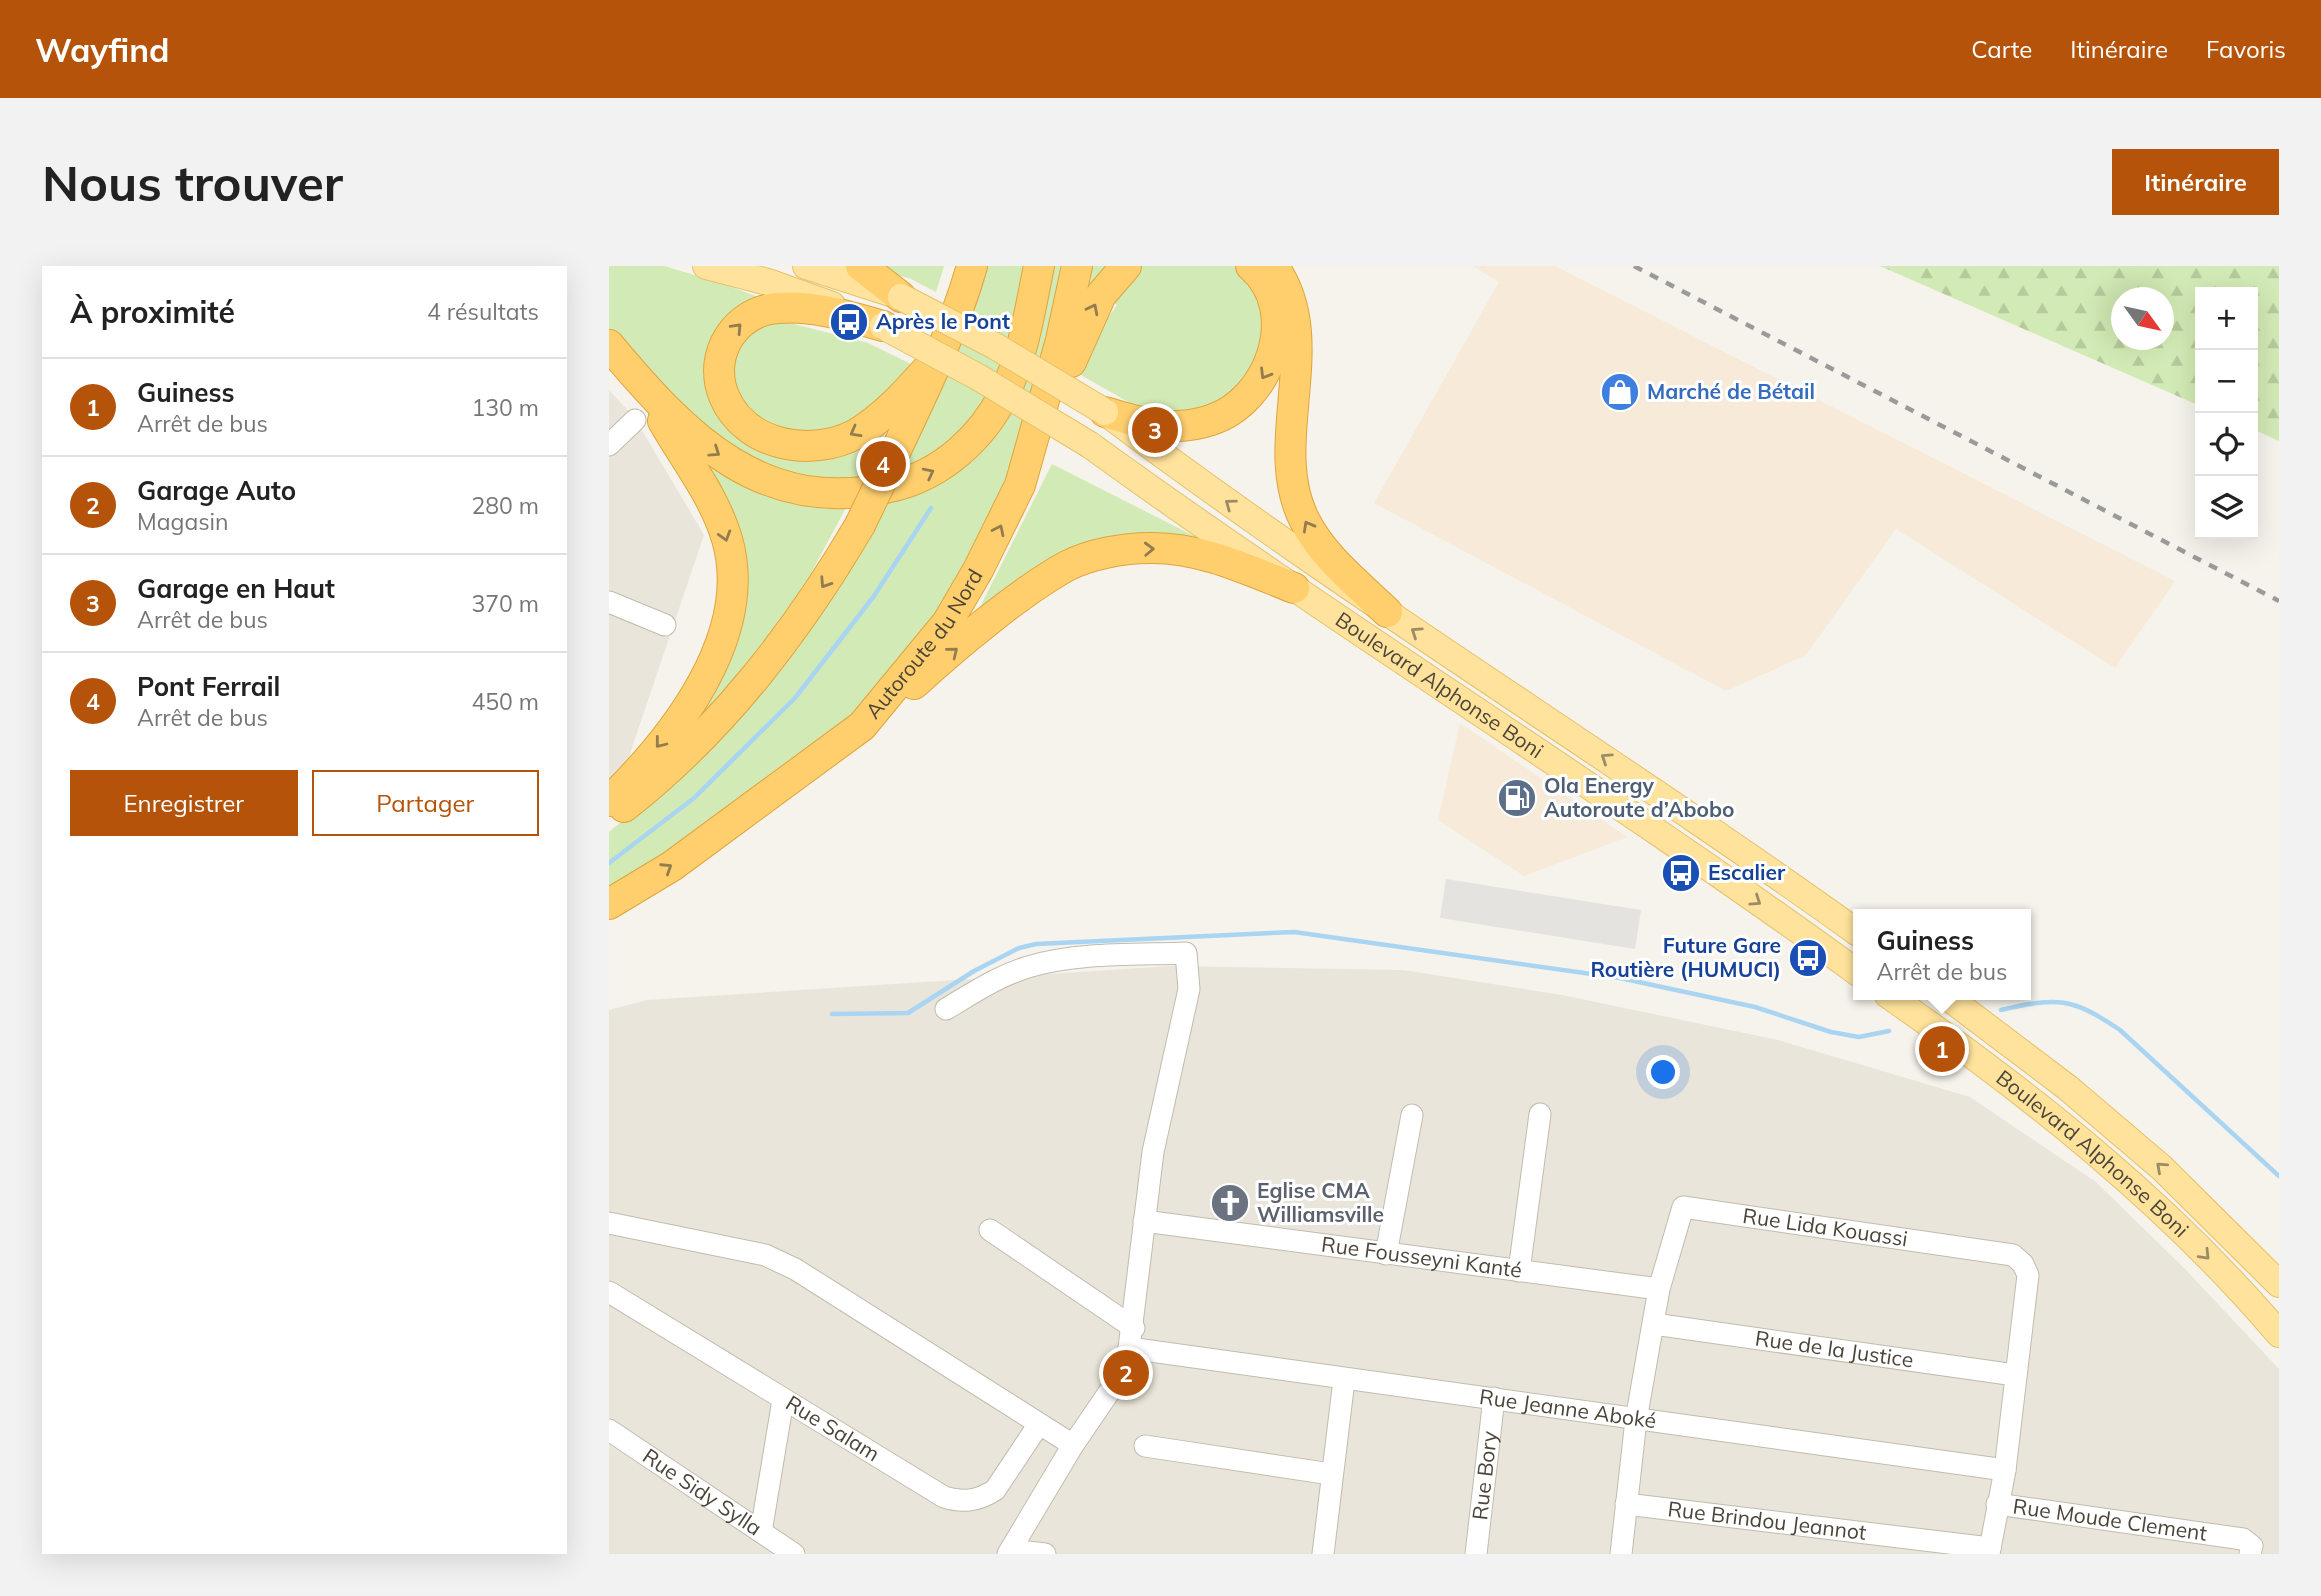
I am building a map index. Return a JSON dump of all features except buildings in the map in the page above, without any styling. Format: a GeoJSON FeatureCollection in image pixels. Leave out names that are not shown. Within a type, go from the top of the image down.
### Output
{"type":"FeatureCollection","features":[{"type":"Feature","properties":{"kind":"highway"},"geometry":{"type":"LineString","coordinates":[[861,266],[901,297]]}},
{"type":"Feature","properties":{"kind":"highway"},"geometry":{"type":"LineString","coordinates":[[959,312],[960,266]]}},
{"type":"Feature","properties":{"kind":"highway"},"geometry":{"type":"LineString","coordinates":[[609,818],[653,784],[736,701],[825,584],[860,525],[941,354],[959,312],[972,266]]}},
{"type":"Feature","properties":{"kind":"highway"},"geometry":{"type":"LineString","coordinates":[[609,345],[671,417],[716,453],[773,483],[829,495],[848,496],[902,484],[933,473],[959,453],[1003,397],[1020,353],[1039,266]]}},
{"type":"Feature","properties":{"kind":"highway","name":"Autoroute du Nord"},"geometry":{"type":"LineString","coordinates":[[609,904],[703,844],[862,726],[947,623],[978,570],[1020,485],[1061,340],[1077,266]]}},
{"type":"Feature","properties":{"kind":"highway"},"geometry":{"type":"LineString","coordinates":[[1020,485],[1043,446],[1087,322],[1101,295],[1126,266]]}},
{"type":"Feature","properties":{"kind":"highway"},"geometry":{"type":"LineString","coordinates":[[1105,412],[1149,425],[1167,427],[1211,420],[1248,396],[1271,364],[1277,340],[1269,294],[1251,266]]}},
{"type":"Feature","properties":{"kind":"highway"},"geometry":{"type":"LineString","coordinates":[[1273,266],[1290,301],[1296,333],[1291,464],[1296,498],[1314,537],[1387,612]]}},
{"type":"Feature","properties":{"kind":"highway"},"geometry":{"type":"LineString","coordinates":[[883,326],[799,307],[755,312],[738,323],[726,340],[720,359],[720,381],[724,396],[734,413],[765,437],[801,448],[821,446],[855,434],[876,419],[941,354]]}},
{"type":"Feature","properties":{"kind":"highway"},"geometry":{"type":"LineString","coordinates":[[609,800],[647,760],[693,695],[716,652],[733,598],[733,570],[727,539],[716,510],[646,390]]}},
{"type":"Feature","properties":{"kind":"highway"},"geometry":{"type":"LineString","coordinates":[[862,726],[1025,594],[1068,566],[1098,556],[1150,548],[1203,554],[1294,587]]}},
{"type":"Feature","properties":{"kind":"main road","name":"Boulevard Alphonse Boni"},"geometry":{"type":"LineString","coordinates":[[706,266],[768,282],[883,326],[978,377],[1090,444],[1208,530],[1625,811],[1853,971]]}},
{"type":"Feature","properties":{"kind":"main road","name":"Boulevard Alphonse Boni"},"geometry":{"type":"LineString","coordinates":[[806,266],[901,297],[1007,353],[1105,412],[1387,612],[1724,837],[1853,929]]}},
{"type":"Feature","properties":{"kind":"main road","name":"Boulevard Alphonse Boni"},"geometry":{"type":"LineString","coordinates":[[1895,1000],[1934,1027],[2140,1189],[2279,1334]]}},
{"type":"Feature","properties":{"kind":"main road","name":"Boulevard Alphonse Boni"},"geometry":{"type":"LineString","coordinates":[[1952,1000],[2069,1088],[2162,1168],[2279,1284]]}},
{"type":"Feature","properties":{"kind":"street"},"geometry":{"type":"LineString","coordinates":[[609,444],[635,420]]}},
{"type":"Feature","properties":{"kind":"street"},"geometry":{"type":"LineString","coordinates":[[609,602],[664,625]]}},
{"type":"Feature","properties":{"kind":"street"},"geometry":{"type":"LineString","coordinates":[[946,1009],[989,982],[1027,967],[1059,960],[1186,953],[1189,989],[1153,1152],[1132,1338],[1118,1380],[1073,1445],[1009,1552],[1045,1554]]}},
{"type":"Feature","properties":{"kind":"street"},"geometry":{"type":"LineString","coordinates":[[1519,1271],[1540,1114]]}},
{"type":"Feature","properties":{"kind":"street"},"geometry":{"type":"LineString","coordinates":[[1386,1254],[1412,1115]]}},
{"type":"Feature","properties":{"kind":"street","name":"Rue Lida Kouassi"},"geometry":{"type":"LineString","coordinates":[[1621,1554],[1636,1420],[1659,1289],[1683,1207],[2013,1255],[2023,1264],[2028,1275],[2005,1470],[1989,1551]]}},
{"type":"Feature","properties":{"kind":"street","name":"Rue Fousseyni Kanté"},"geometry":{"type":"LineString","coordinates":[[1144,1221],[1659,1289]]}},
{"type":"Feature","properties":{"kind":"street"},"geometry":{"type":"LineString","coordinates":[[609,1223],[765,1255],[795,1269],[1073,1445]]}},
{"type":"Feature","properties":{"kind":"street"},"geometry":{"type":"LineString","coordinates":[[990,1230],[1132,1338]]}},
{"type":"Feature","properties":{"kind":"street","name":"Rue Salam"},"geometry":{"type":"LineString","coordinates":[[609,1292],[944,1497],[957,1501],[984,1497],[995,1490],[1039,1424]]}},
{"type":"Feature","properties":{"kind":"street","name":"Rue de la Justice"},"geometry":{"type":"LineString","coordinates":[[1654,1324],[2015,1375]]}},
{"type":"Feature","properties":{"kind":"street","name":"Rue Jeanne Aboké"},"geometry":{"type":"LineString","coordinates":[[1132,1338],[1344,1380],[1493,1398],[2005,1470]]}},
{"type":"Feature","properties":{"kind":"street"},"geometry":{"type":"LineString","coordinates":[[1323,1554],[1344,1380]]}},
{"type":"Feature","properties":{"kind":"street","name":"Rue Bory"},"geometry":{"type":"LineString","coordinates":[[1476,1554],[1493,1398]]}},
{"type":"Feature","properties":{"kind":"street"},"geometry":{"type":"LineString","coordinates":[[761,1532],[783,1400]]}},
{"type":"Feature","properties":{"kind":"street","name":"Rue Sidy Sylla"},"geometry":{"type":"LineString","coordinates":[[609,1430],[794,1554]]}},
{"type":"Feature","properties":{"kind":"street"},"geometry":{"type":"LineString","coordinates":[[1145,1446],[1331,1474]]}},
{"type":"Feature","properties":{"kind":"street","name":"Rue Brindou Jeannot"},"geometry":{"type":"LineString","coordinates":[[1626,1504],[1989,1551]]}},
{"type":"Feature","properties":{"kind":"street","name":"Rue Moude Clement"},"geometry":{"type":"LineString","coordinates":[[1997,1504],[2243,1539],[2252,1546],[2251,1554]]}},
{"type":"Feature","properties":{"kind":"shaded area","name":"Marché de Bétail"},"geometry":{"type":"Polygon","coordinates":[[[1472,266],[1555,266],[2175,581],[2115,668],[1896,529],[1806,655],[1726,691],[1374,503],[1499,282],[1472,266]]]}},
{"type":"Feature","properties":{"kind":"shaded area"},"geometry":{"type":"Polygon","coordinates":[[[609,390],[634,417],[704,535],[619,786],[609,792],[609,390]]]}},
{"type":"Feature","properties":{"kind":"shaded area"},"geometry":{"type":"Polygon","coordinates":[[[1460,723],[1627,837],[1524,876],[1438,820],[1460,723]]]}},
{"type":"Feature","properties":{"kind":"shaded area"},"geometry":{"type":"Polygon","coordinates":[[[1446,879],[1641,910],[1635,949],[1440,918],[1446,879]]]}},
{"type":"Feature","properties":{"kind":"shaded area"},"geometry":{"type":"Polygon","coordinates":[[[1171,966],[1403,970],[1562,995],[1778,1040],[1970,1097],[2096,1182],[2185,1269],[2279,1369],[2279,1554],[609,1554],[609,1010],[647,1000],[1171,966]]]}},
{"type":"Feature","properties":{"kind":"green space"},"geometry":{"type":"Polygon","coordinates":[[[609,266],[664,266],[715,281],[778,304],[794,324],[868,343],[911,364],[896,385],[903,401],[810,575],[770,636],[690,732],[739,601],[648,378],[609,330],[609,266]]]}},
{"type":"Feature","properties":{"kind":"green space"},"geometry":{"type":"Polygon","coordinates":[[[854,266],[944,266],[936,292],[909,278],[854,266]]]}},
{"type":"Feature","properties":{"kind":"green space"},"geometry":{"type":"Polygon","coordinates":[[[983,266],[1069,266],[1017,464],[941,617],[864,706],[755,795],[609,891],[609,832],[658,792],[745,707],[983,266]]]}},
{"type":"Feature","properties":{"kind":"green space"},"geometry":{"type":"Polygon","coordinates":[[[1092,266],[1236,266],[1246,276],[1258,298],[1264,362],[1214,411],[1164,412],[1130,403],[1079,374],[1099,330],[1117,305],[1089,290],[1092,266]]]}},
{"type":"Feature","properties":{"kind":"green space"},"geometry":{"type":"Polygon","coordinates":[[[1880,266],[2279,266],[2279,441],[2258,431],[2258,287],[2195,287],[2195,404],[1880,266]]]}},
{"type":"Feature","properties":{"kind":"green space"},"geometry":{"type":"Polygon","coordinates":[[[1052,464],[1198,538],[1196,543],[1167,538],[973,621],[1052,464]]]}},
{"type":"Feature","properties":{"kind":"waterway"},"geometry":{"type":"LineString","coordinates":[[609,863],[694,798],[795,698],[874,596],[931,508]]}},
{"type":"Feature","properties":{"kind":"waterway"},"geometry":{"type":"LineString","coordinates":[[832,1014],[908,1013],[974,971],[1019,948],[1036,944],[1294,932],[1620,978],[1755,1007],[1831,1032],[1859,1037],[1889,1031]]}},
{"type":"Feature","properties":{"kind":"waterway"},"geometry":{"type":"LineString","coordinates":[[2001,1010],[2037,1003],[2064,1003],[2103,1019],[2120,1030],[2279,1176]]}},
{"type":"Feature","properties":{"kind":"railway"},"geometry":{"type":"LineString","coordinates":[[1634,266],[2279,601]]}},
{"type":"Feature","properties":{"kind":"place","name":"Après le Pont"},"geometry":{"type":"Point","coordinates":[849,322]}},
{"type":"Feature","properties":{"kind":"place","name":"Marché de Bétail"},"geometry":{"type":"Point","coordinates":[1620,392]}},
{"type":"Feature","properties":{"kind":"place","name":"Garage en Haut"},"geometry":{"type":"Point","coordinates":[1155,430]}},
{"type":"Feature","properties":{"kind":"place","name":"Pont Ferrail"},"geometry":{"type":"Point","coordinates":[883,464]}},
{"type":"Feature","properties":{"kind":"place","name":"Ola Energy Autoroute d’Abobo"},"geometry":{"type":"Point","coordinates":[1517,798]}},
{"type":"Feature","properties":{"kind":"place","name":"Escalier"},"geometry":{"type":"Point","coordinates":[1681,873]}},
{"type":"Feature","properties":{"kind":"place","name":"Future Gare Routière (HUMUCI)"},"geometry":{"type":"Point","coordinates":[1808,958]}},
{"type":"Feature","properties":{"kind":"place","name":"Guiness"},"geometry":{"type":"Point","coordinates":[1942,1049]}},
{"type":"Feature","properties":{"kind":"place","name":"Eglise CMA Williamsville"},"geometry":{"type":"Point","coordinates":[1230,1203]}},
{"type":"Feature","properties":{"kind":"place","name":"Garage Auto"},"geometry":{"type":"Point","coordinates":[1126,1373]}}]}
